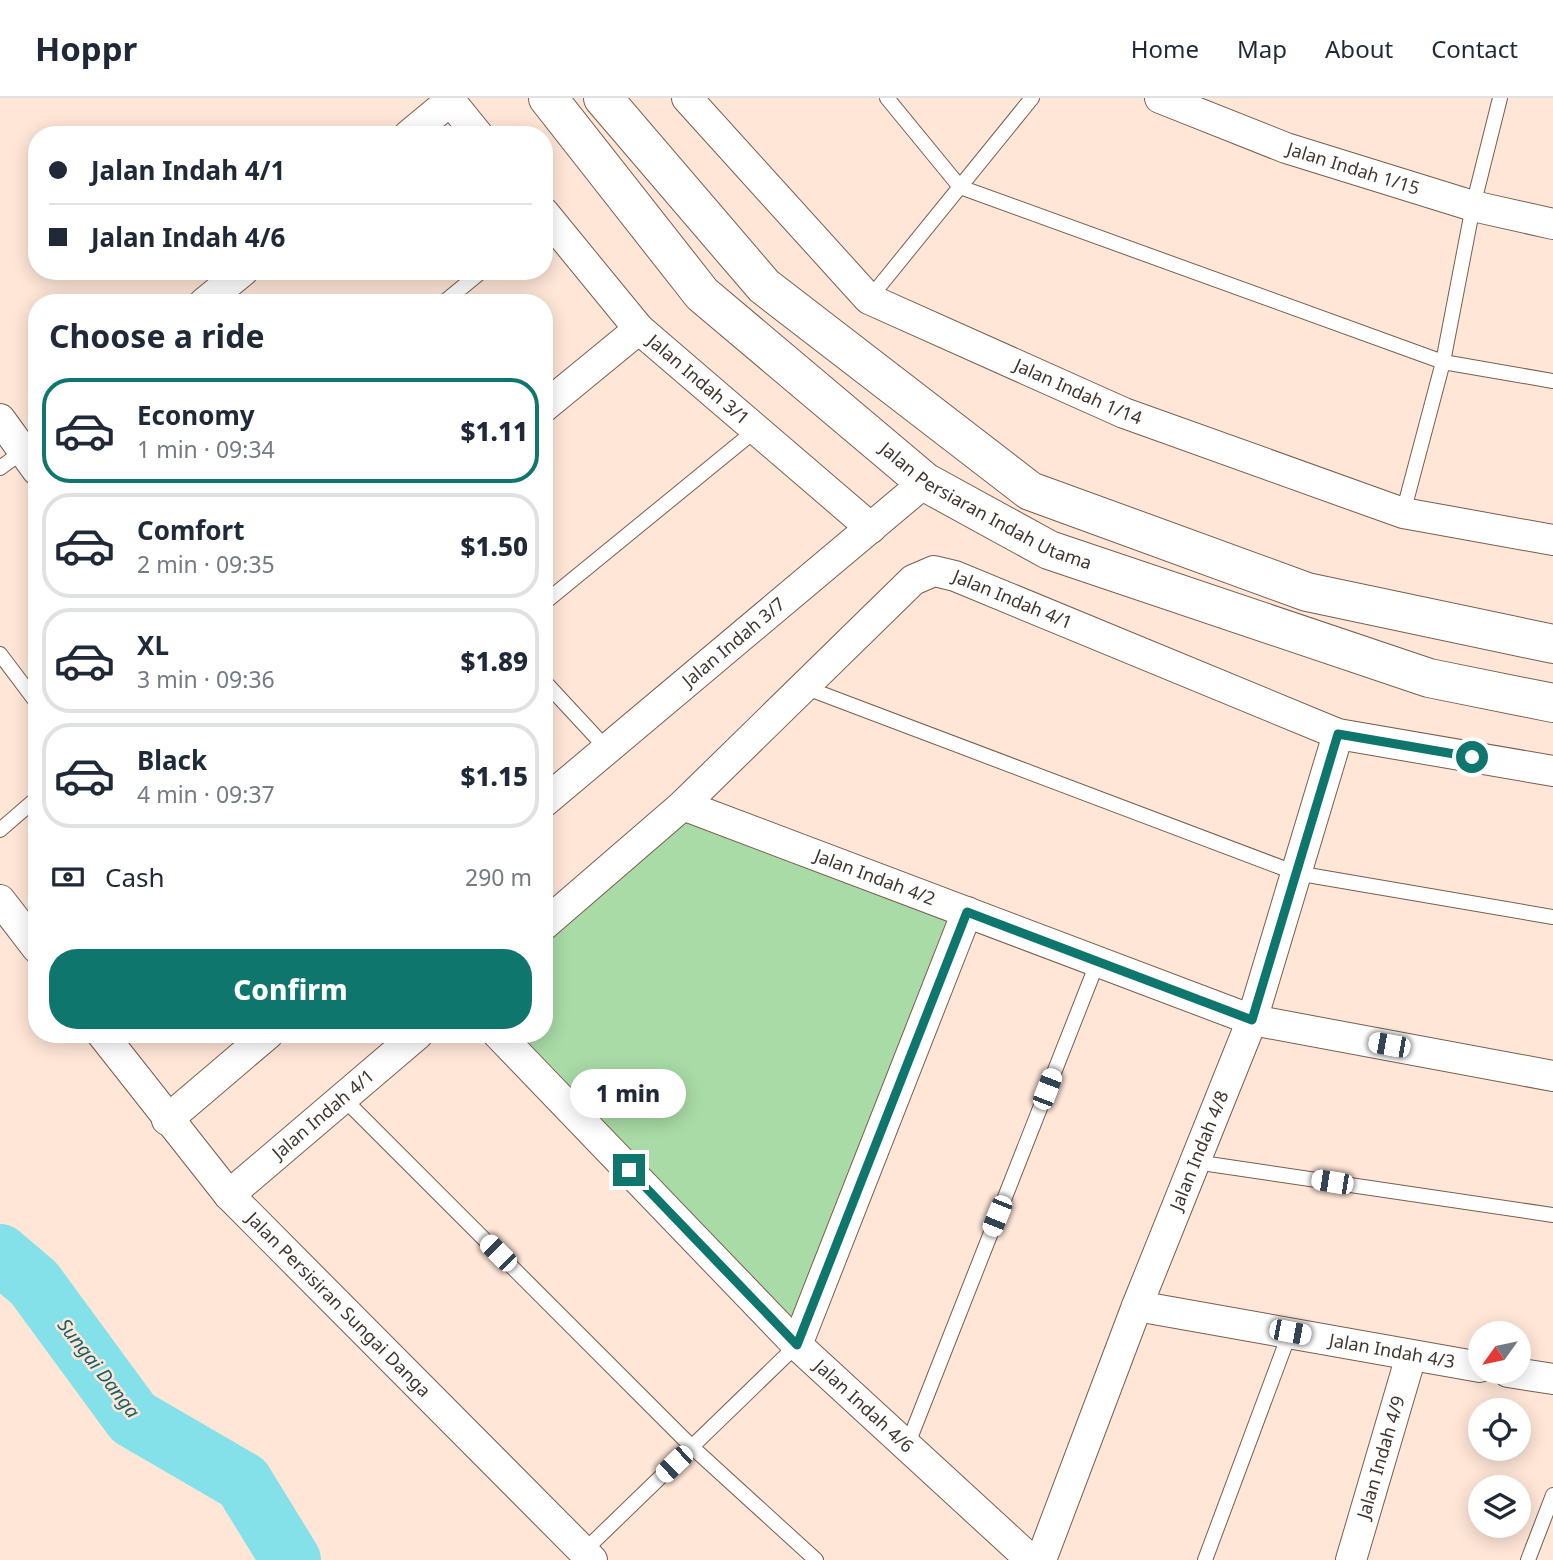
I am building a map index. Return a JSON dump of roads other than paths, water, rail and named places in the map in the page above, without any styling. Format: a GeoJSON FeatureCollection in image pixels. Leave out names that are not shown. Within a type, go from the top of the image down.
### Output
{"type":"FeatureCollection","features":[{"type":"Feature","properties":{"kind":"main road","name":"Jalan Persiaran Indah Utama"},"geometry":{"type":"LineString","coordinates":[[548,98],[702,294],[926,482],[1049,550],[1429,678],[1553,703]]}},
{"type":"Feature","properties":{"kind":"main road","name":"Jalan Persiaran Indah Utama"},"geometry":{"type":"LineString","coordinates":[[603,98],[764,286],[1030,491],[1307,593],[1553,644]]}},
{"type":"Feature","properties":{"kind":"street","name":"Jalan Indah 1/14"},"geometry":{"type":"LineString","coordinates":[[687,98],[869,299],[1124,413],[1403,513],[1553,540]]}},
{"type":"Feature","properties":{"kind":"street","name":"Jalan Indah 1/15"},"geometry":{"type":"LineString","coordinates":[[1160,98],[1224,108],[1286,148],[1473,206],[1553,224]]}},
{"type":"Feature","properties":{"kind":"street"},"geometry":{"type":"LineString","coordinates":[[419,126],[449,100],[471,126]]}},
{"type":"Feature","properties":{"kind":"street","name":"Jalan Indah 3/1"},"geometry":{"type":"LineString","coordinates":[[553,225],[639,329],[870,528]]}},
{"type":"Feature","properties":{"kind":"street"},"geometry":{"type":"LineString","coordinates":[[215,294],[232,280]]}},
{"type":"Feature","properties":{"kind":"street"},"geometry":{"type":"LineString","coordinates":[[553,400],[639,329]]}},
{"type":"Feature","properties":{"kind":"street"},"geometry":{"type":"LineString","coordinates":[[0,419],[24,458]]}},
{"type":"Feature","properties":{"kind":"street","name":"Jalan Indah 3/7"},"geometry":{"type":"LineString","coordinates":[[553,794],[926,482]]}},
{"type":"Feature","properties":{"kind":"street","name":"Jalan Indah 4/1"},"geometry":{"type":"LineString","coordinates":[[553,917],[683,805],[912,580],[934,571],[955,576],[1338,734],[1553,771]]}},
{"type":"Feature","properties":{"kind":"street","name":"Jalan Indah 4/8"},"geometry":{"type":"LineString","coordinates":[[1041,1560],[1137,1306],[1252,1020],[1338,734]]}},
{"type":"Feature","properties":{"kind":"street","name":"Jalan Indah 4/2"},"geometry":{"type":"LineString","coordinates":[[683,805],[1252,1020],[1553,1076]]}},
{"type":"Feature","properties":{"kind":"street"},"geometry":{"type":"LineString","coordinates":[[0,900],[28,936]]}},
{"type":"Feature","properties":{"kind":"street"},"geometry":{"type":"LineString","coordinates":[[797,1345],[967,912]]}},
{"type":"Feature","properties":{"kind":"street","name":"Jalan Persisiran Sungai Danga"},"geometry":{"type":"LineString","coordinates":[[109,1043],[166,1119],[229,1195],[587,1556]]}},
{"type":"Feature","properties":{"kind":"street"},"geometry":{"type":"LineString","coordinates":[[166,1119],[257,1043]]}},
{"type":"Feature","properties":{"kind":"street","name":"Jalan Indah 4/1"},"geometry":{"type":"LineString","coordinates":[[229,1195],[407,1043]]}},
{"type":"Feature","properties":{"kind":"street","name":"Jalan Indah 4/6"},"geometry":{"type":"LineString","coordinates":[[507,1043],[797,1345],[1031,1560]]}},
{"type":"Feature","properties":{"kind":"street","name":"Jalan Indah 4/3"},"geometry":{"type":"LineString","coordinates":[[1137,1306],[1468,1365]]}},
{"type":"Feature","properties":{"kind":"street","name":"Jalan Indah 4/9"},"geometry":{"type":"LineString","coordinates":[[1351,1560],[1411,1356]]}},
{"type":"Feature","properties":{"kind":"street"},"geometry":{"type":"LineString","coordinates":[[1531,1376],[1553,1380]]}},
{"type":"Feature","properties":{"kind":"lane"},"geometry":{"type":"LineString","coordinates":[[887,98],[960,187],[1443,362],[1553,382]]}},
{"type":"Feature","properties":{"kind":"lane"},"geometry":{"type":"LineString","coordinates":[[869,299],[1032,98]]}},
{"type":"Feature","properties":{"kind":"lane"},"geometry":{"type":"LineString","coordinates":[[1403,513],[1443,362],[1473,206],[1500,98]]}},
{"type":"Feature","properties":{"kind":"lane"},"geometry":{"type":"LineString","coordinates":[[454,294],[471,280]]}},
{"type":"Feature","properties":{"kind":"lane"},"geometry":{"type":"LineString","coordinates":[[553,596],[757,429]]}},
{"type":"Feature","properties":{"kind":"lane"},"geometry":{"type":"LineString","coordinates":[[0,654],[28,691]]}},
{"type":"Feature","properties":{"kind":"lane"},"geometry":{"type":"LineString","coordinates":[[804,687],[1296,873],[1553,917]]}},
{"type":"Feature","properties":{"kind":"lane"},"geometry":{"type":"LineString","coordinates":[[553,691],[607,749]]}},
{"type":"Feature","properties":{"kind":"lane"},"geometry":{"type":"LineString","coordinates":[[0,830],[28,806]]}},
{"type":"Feature","properties":{"kind":"lane"},"geometry":{"type":"LineString","coordinates":[[907,1446],[1098,961]]}},
{"type":"Feature","properties":{"kind":"lane"},"geometry":{"type":"LineString","coordinates":[[343,1098],[692,1447],[816,1560]]}},
{"type":"Feature","properties":{"kind":"lane"},"geometry":{"type":"LineString","coordinates":[[1195,1162],[1553,1215]]}},
{"type":"Feature","properties":{"kind":"lane"},"geometry":{"type":"LineString","coordinates":[[1205,1560],[1290,1332]]}},
{"type":"Feature","properties":{"kind":"lane"},"geometry":{"type":"LineString","coordinates":[[587,1556],[692,1447],[797,1345]]}},
{"type":"Feature","properties":{"kind":"lane"},"geometry":{"type":"LineString","coordinates":[[1528,1560],[1553,1495]]}},
{"type":"Feature","properties":{"kind":"waterway","name":"Sungai Danga"},"geometry":{"type":"LineString","coordinates":[[0,1254],[34,1283],[133,1418],[243,1482],[291,1560]]}}]}
